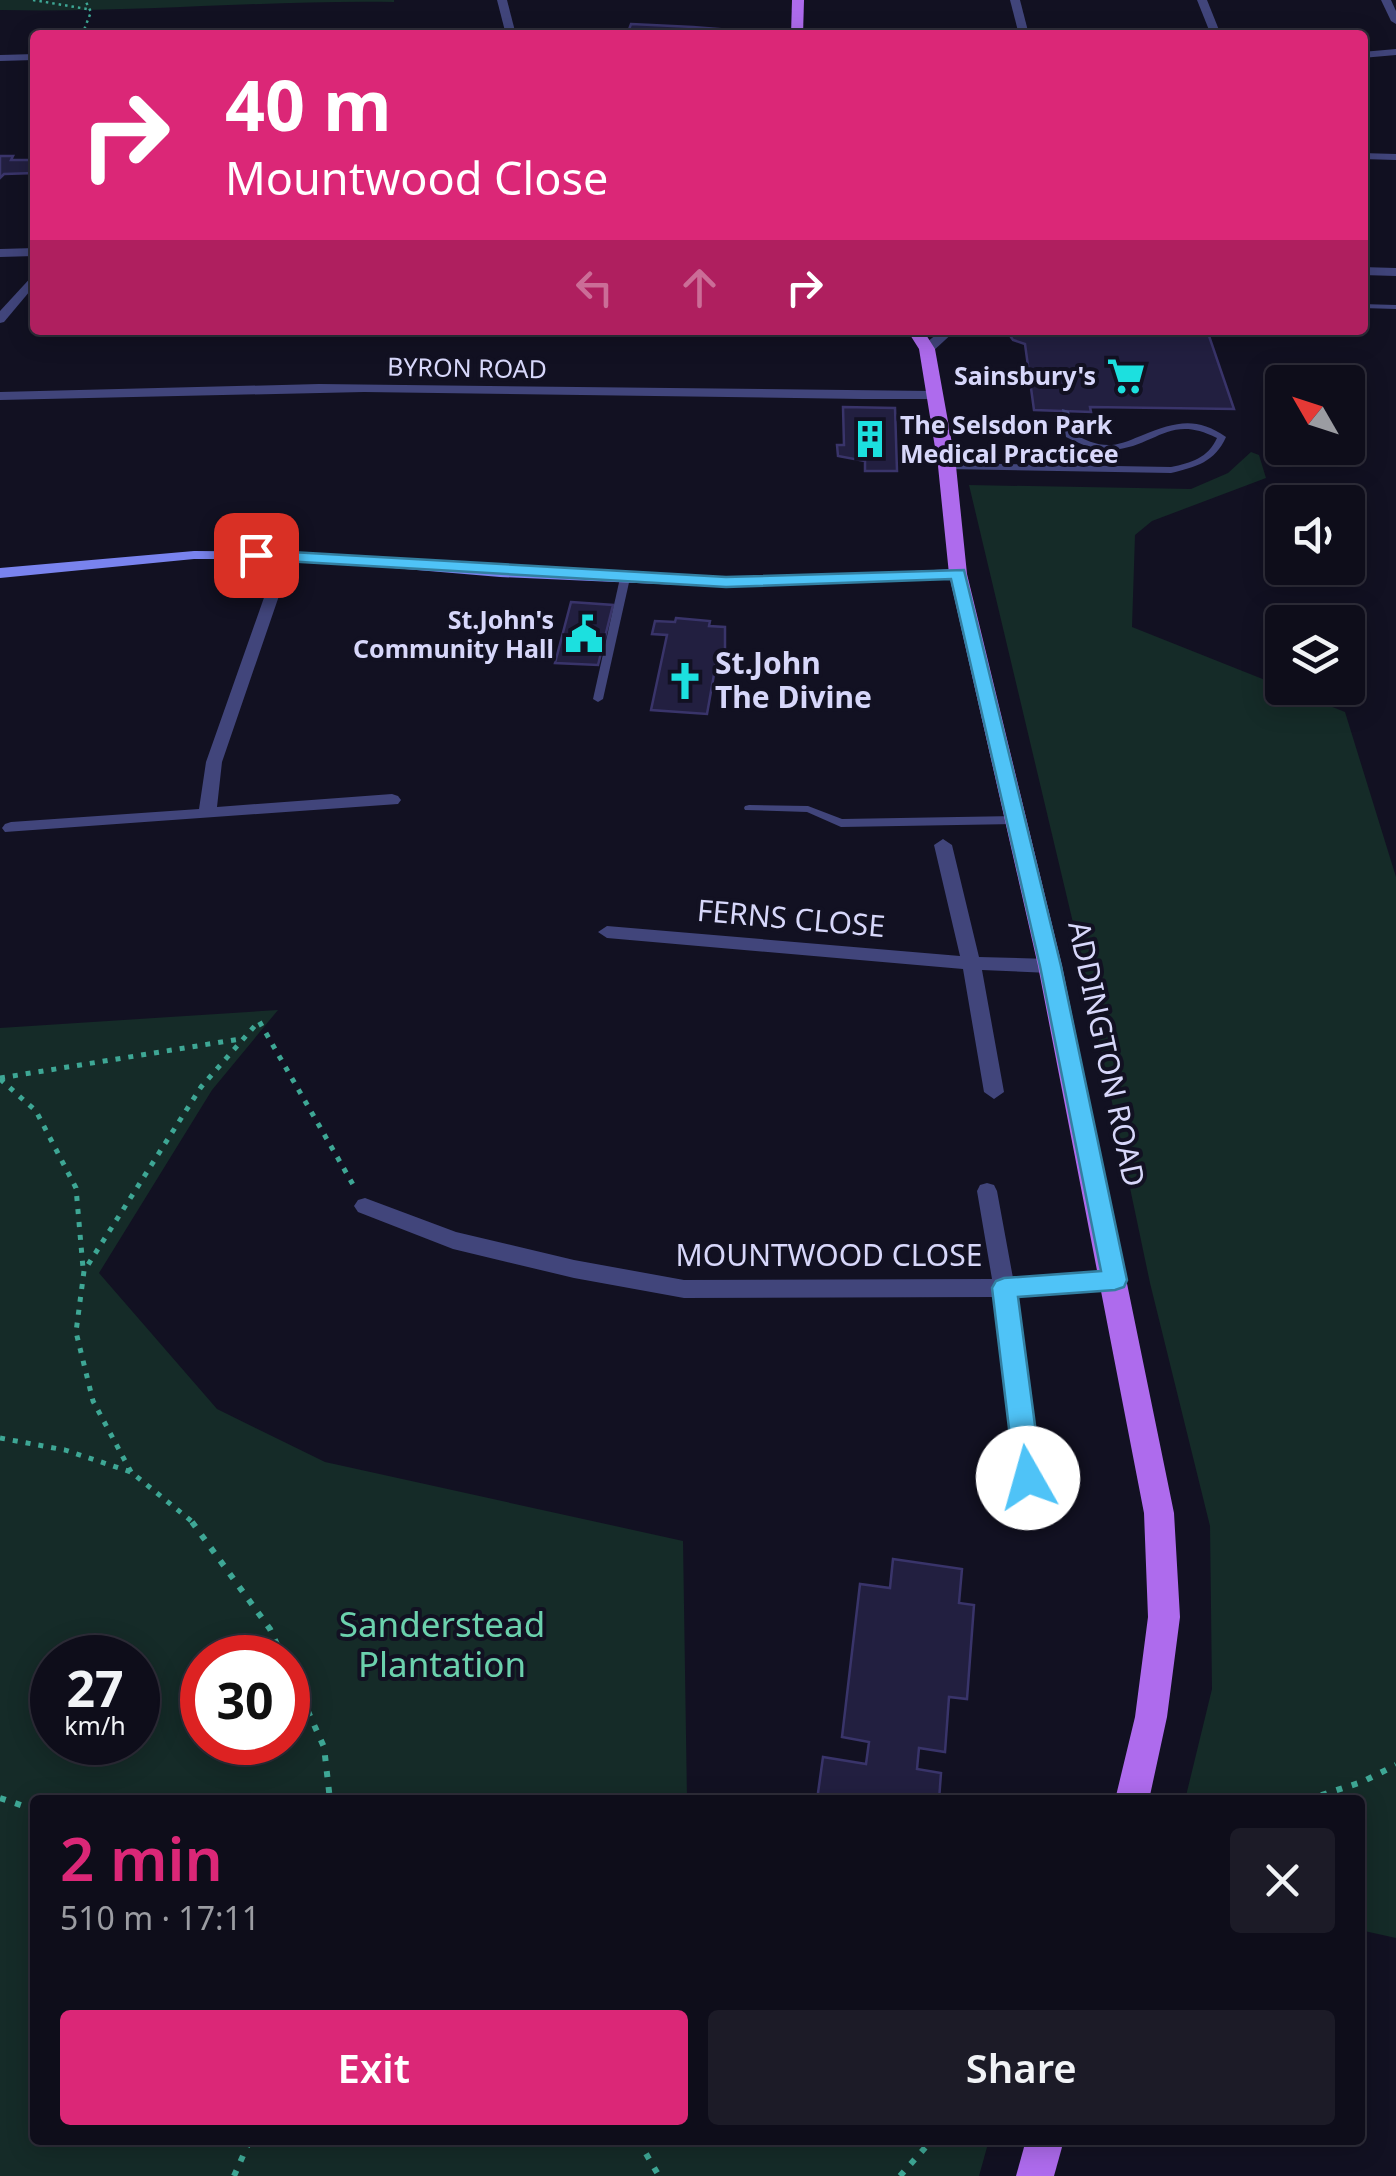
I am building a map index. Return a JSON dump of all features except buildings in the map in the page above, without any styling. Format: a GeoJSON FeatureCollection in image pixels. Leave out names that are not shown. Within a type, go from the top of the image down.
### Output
{"type":"FeatureCollection","features":[{"type":"Feature","properties":{"kind":"main road"},"geometry":{"type":"LineString","coordinates":[[798,0],[798,30]]}},
{"type":"Feature","properties":{"kind":"main road","name":"ADDINGTON ROAD"},"geometry":{"type":"LineString","coordinates":[[918,335],[927,349],[947,466],[958,574],[1050,966],[1159,1513],[1164,1617],[1151,1718],[1133,1795]]}},
{"type":"Feature","properties":{"kind":"main road"},"geometry":{"type":"LineString","coordinates":[[0,573],[194,555],[286,555],[726,582],[958,574]]}},
{"type":"Feature","properties":{"kind":"main road"},"geometry":{"type":"LineString","coordinates":[[1035,2176],[1044,2145]]}},
{"type":"Feature","properties":{"kind":"street"},"geometry":{"type":"LineString","coordinates":[[502,0],[510,30]]}},
{"type":"Feature","properties":{"kind":"street"},"geometry":{"type":"LineString","coordinates":[[1015,0],[1023,30]]}},
{"type":"Feature","properties":{"kind":"street"},"geometry":{"type":"LineString","coordinates":[[1202,0],[1214,30]]}},
{"type":"Feature","properties":{"kind":"street"},"geometry":{"type":"LineString","coordinates":[[1386,0],[1396,21]]}},
{"type":"Feature","properties":{"kind":"street"},"geometry":{"type":"LineString","coordinates":[[1368,54],[1396,52]]}},
{"type":"Feature","properties":{"kind":"street"},"geometry":{"type":"LineString","coordinates":[[0,58],[30,57]]}},
{"type":"Feature","properties":{"kind":"street"},"geometry":{"type":"LineString","coordinates":[[1368,156],[1396,157]]}},
{"type":"Feature","properties":{"kind":"street"},"geometry":{"type":"LineString","coordinates":[[0,253],[30,252]]}},
{"type":"Feature","properties":{"kind":"street"},"geometry":{"type":"LineString","coordinates":[[1368,271],[1396,272]]}},
{"type":"Feature","properties":{"kind":"street"},"geometry":{"type":"LineString","coordinates":[[0,318],[30,283]]}},
{"type":"Feature","properties":{"kind":"street"},"geometry":{"type":"LineString","coordinates":[[927,349],[944,335]]}},
{"type":"Feature","properties":{"kind":"street","name":"BYRON ROAD"},"geometry":{"type":"LineString","coordinates":[[0,396],[368,388],[778,397],[933,396]]}},
{"type":"Feature","properties":{"kind":"street"},"geometry":{"type":"LineString","coordinates":[[207,814],[214,762],[286,555]]}},
{"type":"Feature","properties":{"kind":"street"},"geometry":{"type":"LineString","coordinates":[[11,828],[392,800]]}},
{"type":"Feature","properties":{"kind":"street"},"geometry":{"type":"LineString","coordinates":[[944,845],[971,962],[994,1092]]}},
{"type":"Feature","properties":{"kind":"street","name":"FERNS CLOSE"},"geometry":{"type":"LineString","coordinates":[[607,932],[1050,966]]}},
{"type":"Feature","properties":{"kind":"street","name":"MOUNTWOOD CLOSE"},"geometry":{"type":"LineString","coordinates":[[987,1192],[1004,1288],[1028,1478]]}},
{"type":"Feature","properties":{"kind":"street","name":"MOUNTWOOD CLOSE"},"geometry":{"type":"LineString","coordinates":[[365,1206],[452,1240],[684,1290],[1004,1288],[1115,1280]]}},
{"type":"Feature","properties":{"kind":"lane"},"geometry":{"type":"LineString","coordinates":[[1368,306],[1396,308]]}},
{"type":"Feature","properties":{"kind":"lane"},"geometry":{"type":"LineString","coordinates":[[947,466],[1170,470],[1201,463],[1218,448],[1222,437],[1209,427],[1188,422],[1169,426],[1125,448],[1104,450],[1085,446],[1069,435],[1065,411]]}},
{"type":"Feature","properties":{"kind":"lane"},"geometry":{"type":"LineString","coordinates":[[598,699],[625,578]]}},
{"type":"Feature","properties":{"kind":"lane"},"geometry":{"type":"LineString","coordinates":[[749,808],[808,809],[841,824],[1016,820]]}},
{"type":"Feature","properties":{"kind":"path"},"geometry":{"type":"LineString","coordinates":[[33,0],[88,9]]}},
{"type":"Feature","properties":{"kind":"path"},"geometry":{"type":"LineString","coordinates":[[84,30],[90,12],[85,0]]}},
{"type":"Feature","properties":{"kind":"path"},"geometry":{"type":"LineString","coordinates":[[84,1271],[201,1087],[259,1021],[365,1206]]}},
{"type":"Feature","properties":{"kind":"path"},"geometry":{"type":"LineString","coordinates":[[0,1079],[243,1039]]}},
{"type":"Feature","properties":{"kind":"path"},"geometry":{"type":"LineString","coordinates":[[0,1079],[36,1111],[76,1188],[84,1271],[76,1332],[93,1401],[130,1472]]}},
{"type":"Feature","properties":{"kind":"path"},"geometry":{"type":"LineString","coordinates":[[0,1438],[65,1450],[130,1472],[195,1524],[273,1635]]}},
{"type":"Feature","properties":{"kind":"path"},"geometry":{"type":"LineString","coordinates":[[310,1716],[324,1747],[329,1795]]}},
{"type":"Feature","properties":{"kind":"path"},"geometry":{"type":"LineString","coordinates":[[1319,1795],[1396,1766]]}},
{"type":"Feature","properties":{"kind":"path"},"geometry":{"type":"LineString","coordinates":[[0,1798],[30,1808]]}},
{"type":"Feature","properties":{"kind":"path"},"geometry":{"type":"LineString","coordinates":[[234,2176],[248,2145]]}},
{"type":"Feature","properties":{"kind":"path"},"geometry":{"type":"LineString","coordinates":[[641,2145],[658,2176]]}},
{"type":"Feature","properties":{"kind":"path"},"geometry":{"type":"LineString","coordinates":[[900,2176],[928,2145]]}},
{"type":"Feature","properties":{"kind":"green space"},"geometry":{"type":"Polygon","coordinates":[[[0,0],[394,0],[394,2],[0,10],[0,0]]]}},
{"type":"Feature","properties":{"kind":"green space"},"geometry":{"type":"Polygon","coordinates":[[[1251,452],[1259,455],[1266,478],[1152,521],[1135,535],[1132,627],[1265,680],[1265,705],[1327,705],[1345,712],[1396,877],[1396,1938],[1365,1931],[1365,1795],[1186,1795],[1212,1689],[1210,1526],[1150,1283],[1084,969],[969,485],[1191,489],[1228,473],[1251,452]]]}},
{"type":"Feature","properties":{"kind":"green space","name":"Sanderstead Plantation"},"geometry":{"type":"Polygon","coordinates":[[[278,1010],[212,1090],[99,1273],[217,1409],[325,1462],[683,1541],[687,1795],[30,1795],[30,2145],[988,2145],[979,2176],[0,2176],[0,1028],[278,1010]]]}},
{"type":"Feature","properties":{"kind":"place","name":"Sainsbury's"},"geometry":{"type":"Point","coordinates":[1126,376]}},
{"type":"Feature","properties":{"kind":"place","name":"The Selsdon Park Medical Practicee"},"geometry":{"type":"Point","coordinates":[870,439]}},
{"type":"Feature","properties":{"kind":"place","name":"St.John's Community Hall"},"geometry":{"type":"Point","coordinates":[584,634]}},
{"type":"Feature","properties":{"kind":"place","name":"St.John The Divine"},"geometry":{"type":"Point","coordinates":[685,681]}},
{"type":"Feature","properties":{"kind":"route"},"geometry":{"type":"LineString","coordinates":[[256,555],[726,582],[958,574],[1050,966],[1115,1280],[1004,1288],[1028,1478]]}}]}
